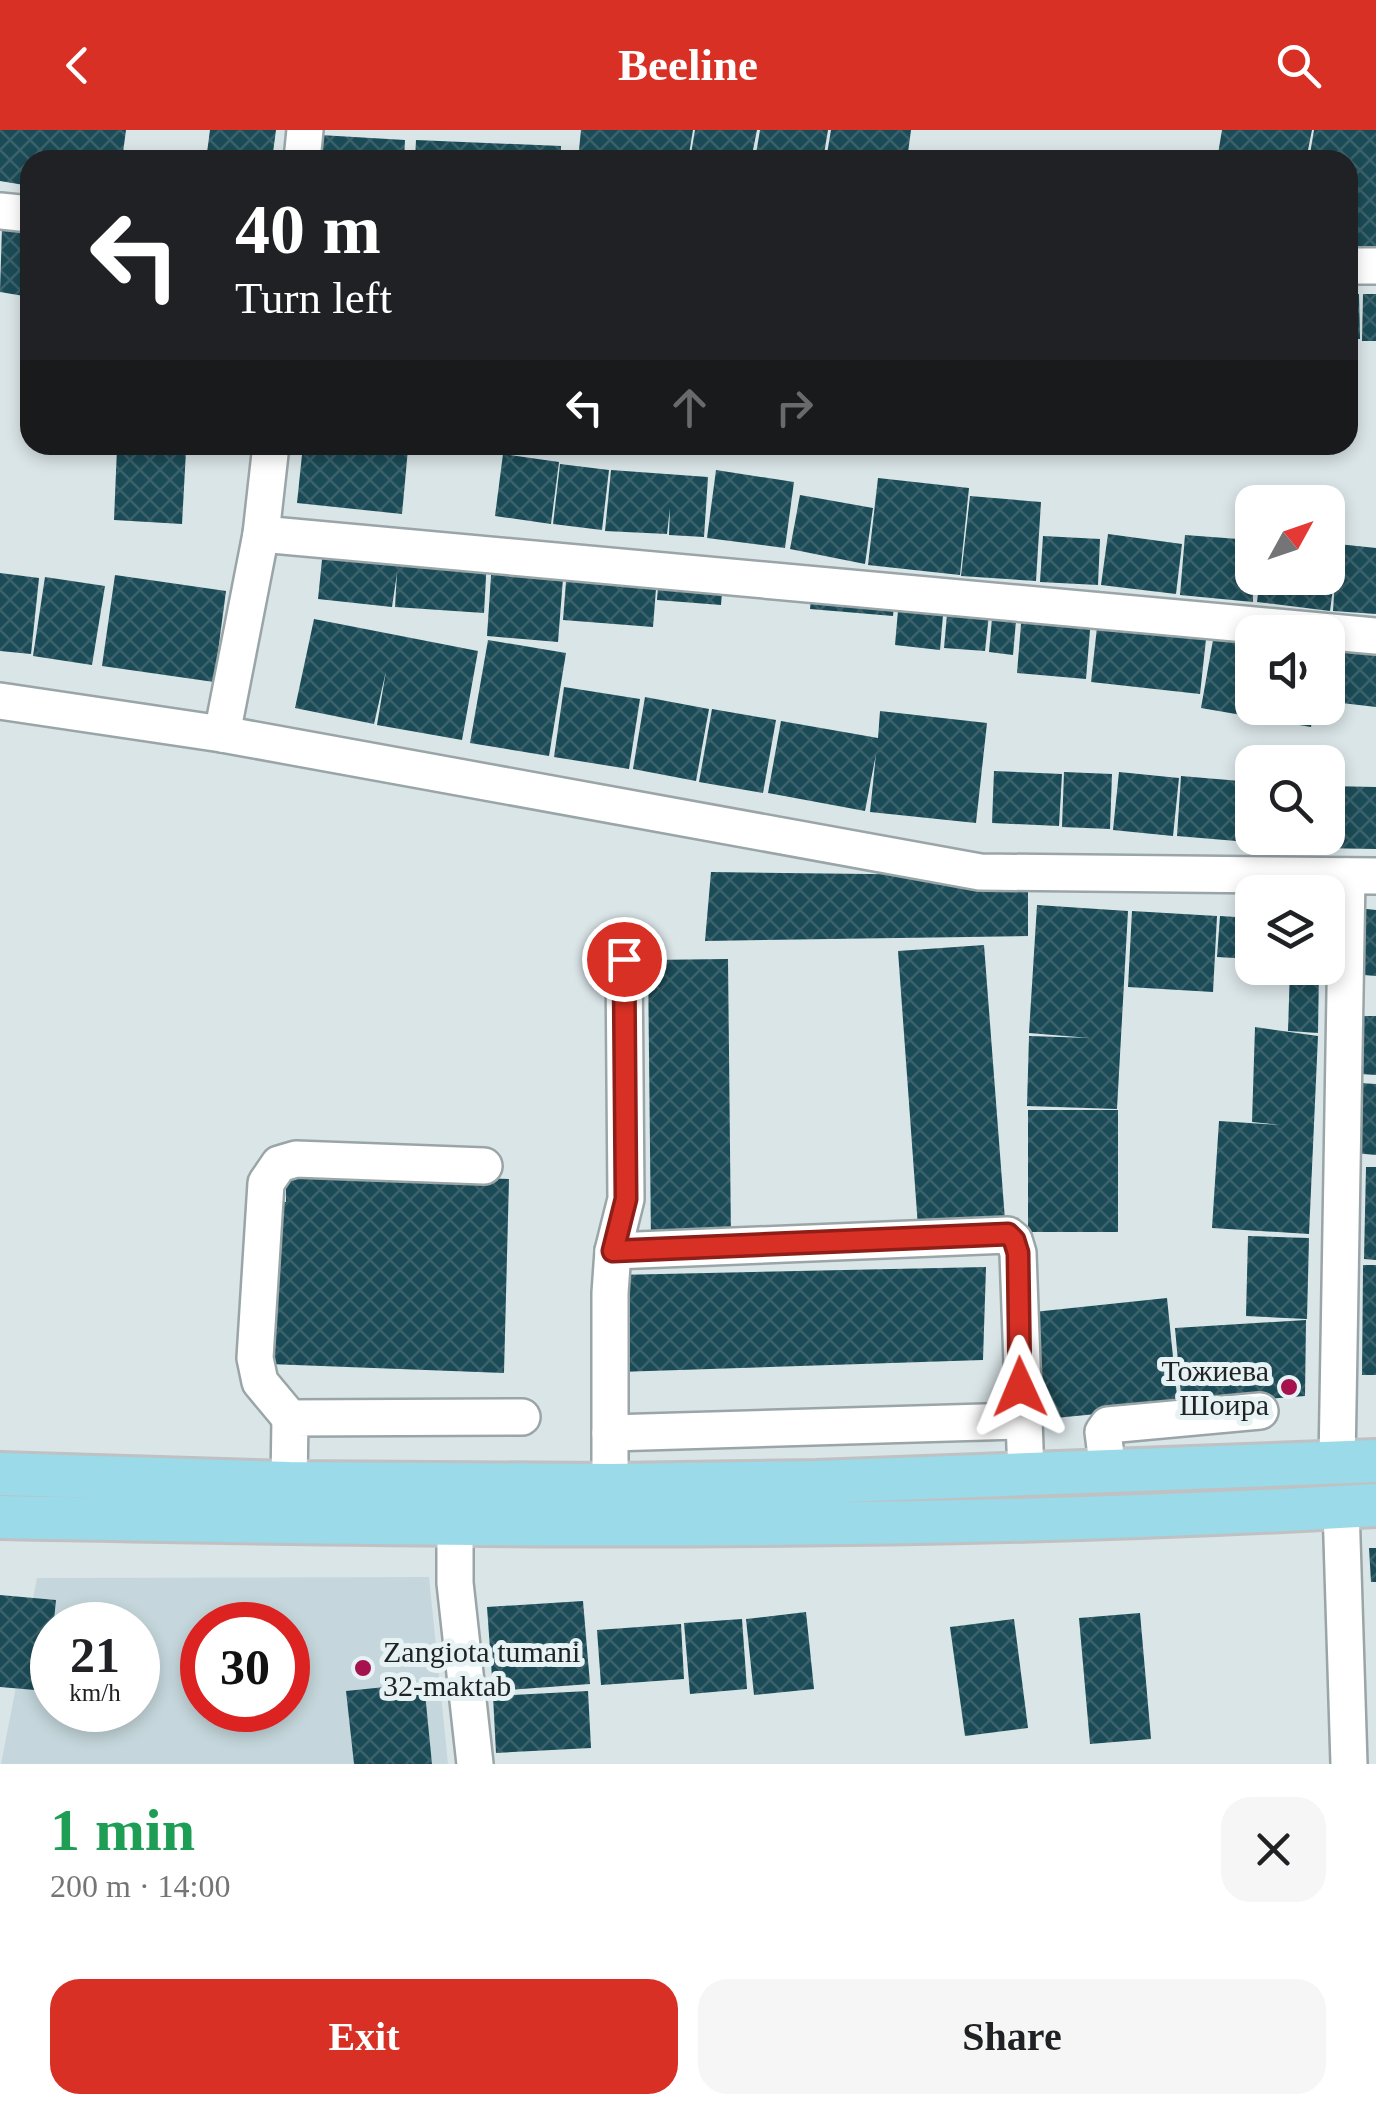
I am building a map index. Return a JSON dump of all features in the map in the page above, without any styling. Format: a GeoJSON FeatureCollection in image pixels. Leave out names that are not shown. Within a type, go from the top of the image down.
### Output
{"type":"FeatureCollection","features":[{"type":"Feature","properties":{"kind":"main road"},"geometry":{"type":"LineString","coordinates":[[0,1474],[290,1483],[610,1486],[1356,1462]]}},
{"type":"Feature","properties":{"kind":"main road"},"geometry":{"type":"LineString","coordinates":[[0,1517],[455,1526],[894,1522],[1358,1506]]}},
{"type":"Feature","properties":{"kind":"street"},"geometry":{"type":"LineString","coordinates":[[222,734],[261,534],[270,455]]}},
{"type":"Feature","properties":{"kind":"street"},"geometry":{"type":"LineString","coordinates":[[261,534],[1376,636]]}},
{"type":"Feature","properties":{"kind":"street"},"geometry":{"type":"LineString","coordinates":[[0,702],[222,734],[980,872],[1361,876],[1356,1462]]}},
{"type":"Feature","properties":{"kind":"street"},"geometry":{"type":"LineString","coordinates":[[610,1486],[613,1251],[626,1199],[624,959]]}},
{"type":"Feature","properties":{"kind":"street"},"geometry":{"type":"LineString","coordinates":[[290,1483],[290,1418],[260,1382],[255,1358],[266,1182],[278,1164],[296,1158],[484,1166]]}},
{"type":"Feature","properties":{"kind":"street"},"geometry":{"type":"LineString","coordinates":[[613,1251],[1008,1234],[1018,1253],[1021,1421],[1026,1475]]}},
{"type":"Feature","properties":{"kind":"street"},"geometry":{"type":"LineString","coordinates":[[1108,1471],[1103,1432],[1108,1425],[1260,1411]]}},
{"type":"Feature","properties":{"kind":"street"},"geometry":{"type":"LineString","coordinates":[[290,1418],[522,1417]]}},
{"type":"Feature","properties":{"kind":"street"},"geometry":{"type":"LineString","coordinates":[[610,1433],[1021,1421]]}},
{"type":"Feature","properties":{"kind":"street"},"geometry":{"type":"LineString","coordinates":[[1349,1764],[1358,1506]]}},
{"type":"Feature","properties":{"kind":"street"},"geometry":{"type":"LineString","coordinates":[[455,1526],[456,1582],[476,1764]]}},
{"type":"Feature","properties":{"kind":"shaded area","name":"Zangiota tumani 32-maktab"},"geometry":{"type":"Polygon","coordinates":[[[429,1577],[448,1764],[1,1764],[30,1614],[30,1732],[160,1732],[160,1602],[32,1602],[37,1578],[429,1577]]]}},
{"type":"Feature","properties":{"kind":"building"},"geometry":{"type":"Polygon","coordinates":[[[0,130],[126,130],[123,150],[20,150],[20,184],[0,181],[0,130]]]}},
{"type":"Feature","properties":{"kind":"building"},"geometry":{"type":"Polygon","coordinates":[[[210,130],[276,130],[273,150],[207,150],[210,130]]]}},
{"type":"Feature","properties":{"kind":"building"},"geometry":{"type":"Polygon","coordinates":[[[581,130],[693,130],[690,150],[579,150],[581,130]]]}},
{"type":"Feature","properties":{"kind":"building"},"geometry":{"type":"Polygon","coordinates":[[[695,130],[757,130],[753,150],[692,150],[695,130]]]}},
{"type":"Feature","properties":{"kind":"building"},"geometry":{"type":"Polygon","coordinates":[[[760,130],[828,130],[825,150],[757,150],[760,130]]]}},
{"type":"Feature","properties":{"kind":"building"},"geometry":{"type":"Polygon","coordinates":[[[831,130],[911,130],[908,150],[828,150],[831,130]]]}},
{"type":"Feature","properties":{"kind":"building"},"geometry":{"type":"Polygon","coordinates":[[[1222,130],[1312,130],[1308,150],[1219,150],[1222,130]]]}},
{"type":"Feature","properties":{"kind":"building"},"geometry":{"type":"Polygon","coordinates":[[[1314,130],[1376,130],[1376,252],[1358,252],[1358,150],[1311,150],[1314,130]]]}},
{"type":"Feature","properties":{"kind":"building"},"geometry":{"type":"Polygon","coordinates":[[[320,135],[405,140],[404,150],[319,150],[320,135]]]}},
{"type":"Feature","properties":{"kind":"building"},"geometry":{"type":"Polygon","coordinates":[[[416,140],[561,146],[561,150],[416,150],[416,140]]]}},
{"type":"Feature","properties":{"kind":"building"},"geometry":{"type":"Polygon","coordinates":[[[2,227],[20,230],[20,295],[0,292],[2,227]]]}},
{"type":"Feature","properties":{"kind":"building"},"geometry":{"type":"Polygon","coordinates":[[[1358,294],[1359,294],[1358,339],[1358,294]]]}},
{"type":"Feature","properties":{"kind":"building"},"geometry":{"type":"Polygon","coordinates":[[[1363,294],[1376,294],[1376,341],[1362,341],[1363,294]]]}},
{"type":"Feature","properties":{"kind":"building"},"geometry":{"type":"Polygon","coordinates":[[[117,455],[186,455],[182,524],[114,520],[117,455]]]}},
{"type":"Feature","properties":{"kind":"building"},"geometry":{"type":"Polygon","coordinates":[[[302,455],[407,455],[402,514],[297,503],[302,455]]]}},
{"type":"Feature","properties":{"kind":"building"},"geometry":{"type":"Polygon","coordinates":[[[503,455],[559,462],[551,524],[495,516],[503,455]]]}},
{"type":"Feature","properties":{"kind":"building"},"geometry":{"type":"Polygon","coordinates":[[[560,464],[609,470],[602,530],[553,524],[560,464]]]}},
{"type":"Feature","properties":{"kind":"building"},"geometry":{"type":"Polygon","coordinates":[[[611,470],[708,477],[704,537],[669,535],[670,508],[667,534],[605,531],[611,470]]]}},
{"type":"Feature","properties":{"kind":"building"},"geometry":{"type":"Polygon","coordinates":[[[716,470],[794,482],[785,548],[707,538],[716,470]]]}},
{"type":"Feature","properties":{"kind":"building"},"geometry":{"type":"Polygon","coordinates":[[[878,478],[969,488],[960,575],[868,565],[878,478]]]}},
{"type":"Feature","properties":{"kind":"building"},"geometry":{"type":"Polygon","coordinates":[[[800,495],[873,508],[865,564],[790,549],[800,495]]]}},
{"type":"Feature","properties":{"kind":"building"},"geometry":{"type":"Polygon","coordinates":[[[970,496],[1041,502],[1036,581],[961,576],[970,496]]]}},
{"type":"Feature","properties":{"kind":"building"},"geometry":{"type":"Polygon","coordinates":[[[1108,534],[1182,544],[1176,594],[1101,585],[1108,534]]]}},
{"type":"Feature","properties":{"kind":"building"},"geometry":{"type":"Polygon","coordinates":[[[1185,535],[1235,539],[1235,595],[1253,595],[1253,602],[1180,595],[1185,535]]]}},
{"type":"Feature","properties":{"kind":"building"},"geometry":{"type":"Polygon","coordinates":[[[1043,536],[1100,539],[1098,585],[1040,582],[1043,536]]]}},
{"type":"Feature","properties":{"kind":"building"},"geometry":{"type":"Polygon","coordinates":[[[324,540],[487,559],[484,613],[395,607],[397,573],[392,607],[318,599],[324,540]]]}},
{"type":"Feature","properties":{"kind":"building"},"geometry":{"type":"Polygon","coordinates":[[[1345,545],[1376,548],[1376,614],[1333,611],[1334,595],[1345,595],[1345,545]]]}},
{"type":"Feature","properties":{"kind":"building"},"geometry":{"type":"Polygon","coordinates":[[[492,561],[564,566],[558,642],[487,636],[492,561]]]}},
{"type":"Feature","properties":{"kind":"building"},"geometry":{"type":"Polygon","coordinates":[[[567,569],[657,576],[653,627],[563,620],[567,569]]]}},
{"type":"Feature","properties":{"kind":"building"},"geometry":{"type":"Polygon","coordinates":[[[0,573],[39,578],[31,654],[0,651],[0,573]]]}},
{"type":"Feature","properties":{"kind":"building"},"geometry":{"type":"Polygon","coordinates":[[[659,574],[723,579],[721,605],[657,600],[659,574]]]}},
{"type":"Feature","properties":{"kind":"building"},"geometry":{"type":"Polygon","coordinates":[[[115,575],[226,591],[214,682],[102,666],[115,575]]]}},
{"type":"Feature","properties":{"kind":"building"},"geometry":{"type":"Polygon","coordinates":[[[45,577],[105,586],[92,665],[33,656],[45,577]]]}},
{"type":"Feature","properties":{"kind":"building"},"geometry":{"type":"Polygon","coordinates":[[[813,579],[896,586],[893,616],[810,609],[813,579]]]}},
{"type":"Feature","properties":{"kind":"building"},"geometry":{"type":"Polygon","coordinates":[[[900,588],[945,592],[940,650],[895,645],[900,588]]]}},
{"type":"Feature","properties":{"kind":"building"},"geometry":{"type":"Polygon","coordinates":[[[949,592],[991,596],[985,651],[944,648],[949,592]]]}},
{"type":"Feature","properties":{"kind":"building"},"geometry":{"type":"Polygon","coordinates":[[[1258,595],[1332,595],[1330,611],[1257,602],[1258,595]]]}},
{"type":"Feature","properties":{"kind":"building"},"geometry":{"type":"Polygon","coordinates":[[[994,596],[1018,598],[1013,655],[989,652],[994,596]]]}},
{"type":"Feature","properties":{"kind":"building"},"geometry":{"type":"Polygon","coordinates":[[[1023,600],[1092,606],[1086,679],[1017,673],[1023,600]]]}},
{"type":"Feature","properties":{"kind":"building"},"geometry":{"type":"Polygon","coordinates":[[[1099,609],[1208,621],[1200,694],[1091,682],[1099,609]]]}},
{"type":"Feature","properties":{"kind":"building"},"geometry":{"type":"Polygon","coordinates":[[[314,619],[478,651],[462,740],[377,725],[386,671],[374,724],[295,708],[314,619]]]}},
{"type":"Feature","properties":{"kind":"building"},"geometry":{"type":"Polygon","coordinates":[[[1216,623],[1235,627],[1235,714],[1201,708],[1216,623]]]}},
{"type":"Feature","properties":{"kind":"building"},"geometry":{"type":"Polygon","coordinates":[[[488,640],[566,653],[549,756],[470,743],[488,640]]]}},
{"type":"Feature","properties":{"kind":"building"},"geometry":{"type":"Polygon","coordinates":[[[1345,650],[1376,653],[1376,707],[1345,703],[1345,650]]]}},
{"type":"Feature","properties":{"kind":"building"},"geometry":{"type":"Polygon","coordinates":[[[564,687],[640,699],[629,769],[554,757],[564,687]]]}},
{"type":"Feature","properties":{"kind":"building"},"geometry":{"type":"Polygon","coordinates":[[[645,697],[709,709],[696,781],[633,769],[645,697]]]}},
{"type":"Feature","properties":{"kind":"building"},"geometry":{"type":"Polygon","coordinates":[[[712,709],[776,720],[763,793],[699,782],[712,709]]]}},
{"type":"Feature","properties":{"kind":"building"},"geometry":{"type":"Polygon","coordinates":[[[880,711],[987,723],[976,823],[870,812],[876,754],[865,811],[768,793],[781,721],[878,738],[880,711]]]}},
{"type":"Feature","properties":{"kind":"building"},"geometry":{"type":"Polygon","coordinates":[[[994,771],[1062,774],[1059,826],[992,823],[994,771]]]}},
{"type":"Feature","properties":{"kind":"building"},"geometry":{"type":"Polygon","coordinates":[[[1064,772],[1112,774],[1110,829],[1062,827],[1064,772]]]}},
{"type":"Feature","properties":{"kind":"building"},"geometry":{"type":"Polygon","coordinates":[[[1119,772],[1179,778],[1173,836],[1113,830],[1119,772]]]}},
{"type":"Feature","properties":{"kind":"building"},"geometry":{"type":"Polygon","coordinates":[[[1181,776],[1235,781],[1235,841],[1177,836],[1181,776]]]}},
{"type":"Feature","properties":{"kind":"building"},"geometry":{"type":"Polygon","coordinates":[[[1345,786],[1376,787],[1376,849],[1345,848],[1345,786]]]}},
{"type":"Feature","properties":{"kind":"building"},"geometry":{"type":"Polygon","coordinates":[[[711,872],[1028,876],[1028,936],[705,941],[711,872]]]}},
{"type":"Feature","properties":{"kind":"building"},"geometry":{"type":"Polygon","coordinates":[[[1037,905],[1128,911],[1117,1109],[1027,1106],[1029,1036],[1090,1038],[1029,1033],[1037,905]]]}},
{"type":"Feature","properties":{"kind":"building"},"geometry":{"type":"Polygon","coordinates":[[[1357,908],[1376,910],[1376,976],[1351,974],[1357,908]]]}},
{"type":"Feature","properties":{"kind":"building"},"geometry":{"type":"Polygon","coordinates":[[[1132,911],[1217,916],[1213,992],[1128,987],[1132,911]]]}},
{"type":"Feature","properties":{"kind":"building"},"geometry":{"type":"Polygon","coordinates":[[[1220,916],[1235,917],[1235,958],[1217,957],[1220,916]]]}},
{"type":"Feature","properties":{"kind":"building"},"geometry":{"type":"Polygon","coordinates":[[[984,945],[1005,1220],[918,1227],[898,951],[984,945]]]}},
{"type":"Feature","properties":{"kind":"building"},"geometry":{"type":"Polygon","coordinates":[[[728,959],[731,1242],[651,1243],[648,960],[728,959]]]}},
{"type":"Feature","properties":{"kind":"building"},"geometry":{"type":"Polygon","coordinates":[[[1289,985],[1319,985],[1318,1033],[1288,1031],[1289,985]]]}},
{"type":"Feature","properties":{"kind":"building"},"geometry":{"type":"Polygon","coordinates":[[[1361,1016],[1376,1016],[1376,1075],[1360,1074],[1361,1016]]]}},
{"type":"Feature","properties":{"kind":"building"},"geometry":{"type":"Polygon","coordinates":[[[1255,1027],[1318,1036],[1309,1234],[1212,1228],[1219,1121],[1281,1125],[1252,1122],[1255,1027]]]}},
{"type":"Feature","properties":{"kind":"building"},"geometry":{"type":"Polygon","coordinates":[[[1360,1083],[1376,1084],[1376,1155],[1354,1153],[1360,1083]]]}},
{"type":"Feature","properties":{"kind":"building"},"geometry":{"type":"Polygon","coordinates":[[[1028,1110],[1118,1110],[1118,1232],[1028,1232],[1028,1110]]]}},
{"type":"Feature","properties":{"kind":"building"},"geometry":{"type":"Polygon","coordinates":[[[1366,1167],[1376,1167],[1376,1260],[1364,1259],[1366,1167]]]}},
{"type":"Feature","properties":{"kind":"building"},"geometry":{"type":"Polygon","coordinates":[[[286,1172],[509,1179],[504,1373],[269,1364],[274,1202],[286,1202],[286,1172]]]}},
{"type":"Feature","properties":{"kind":"building"},"geometry":{"type":"Polygon","coordinates":[[[1248,1236],[1309,1238],[1307,1319],[1246,1316],[1248,1236]]]}},
{"type":"Feature","properties":{"kind":"building"},"geometry":{"type":"Polygon","coordinates":[[[1363,1265],[1376,1265],[1376,1375],[1362,1375],[1363,1265]]]}},
{"type":"Feature","properties":{"kind":"building"},"geometry":{"type":"Polygon","coordinates":[[[986,1267],[983,1360],[618,1372],[616,1275],[986,1267]]]}},
{"type":"Feature","properties":{"kind":"building"},"geometry":{"type":"Polygon","coordinates":[[[1167,1298],[1178,1406],[1035,1420],[1024,1313],[1167,1298]]]}},
{"type":"Feature","properties":{"kind":"building"},"geometry":{"type":"Polygon","coordinates":[[[1306,1320],[1305,1396],[1182,1406],[1175,1328],[1306,1320]]]}},
{"type":"Feature","properties":{"kind":"building"},"geometry":{"type":"Polygon","coordinates":[[[1369,1548],[1376,1548],[1376,1582],[1371,1582],[1369,1548]]]}},
{"type":"Feature","properties":{"kind":"building"},"geometry":{"type":"Polygon","coordinates":[[[0,1595],[56,1600],[30,1602],[30,1690],[0,1687],[0,1595]]]}},
{"type":"Feature","properties":{"kind":"building"},"geometry":{"type":"Polygon","coordinates":[[[583,1601],[590,1684],[493,1691],[487,1607],[583,1601]]]}},
{"type":"Feature","properties":{"kind":"building"},"geometry":{"type":"Polygon","coordinates":[[[806,1612],[814,1689],[754,1695],[746,1619],[806,1612]]]}},
{"type":"Feature","properties":{"kind":"building"},"geometry":{"type":"Polygon","coordinates":[[[1140,1613],[1151,1739],[1090,1744],[1079,1618],[1140,1613]]]}},
{"type":"Feature","properties":{"kind":"building"},"geometry":{"type":"Polygon","coordinates":[[[742,1619],[747,1689],[690,1694],[684,1623],[742,1619]]]}},
{"type":"Feature","properties":{"kind":"building"},"geometry":{"type":"Polygon","coordinates":[[[1014,1619],[1028,1728],[965,1736],[950,1627],[1014,1619]]]}},
{"type":"Feature","properties":{"kind":"building"},"geometry":{"type":"Polygon","coordinates":[[[681,1624],[684,1679],[601,1685],[597,1630],[681,1624]]]}},
{"type":"Feature","properties":{"kind":"building"},"geometry":{"type":"Polygon","coordinates":[[[424,1683],[432,1764],[354,1764],[346,1691],[424,1683]]]}},
{"type":"Feature","properties":{"kind":"building"},"geometry":{"type":"Polygon","coordinates":[[[588,1691],[591,1748],[496,1753],[493,1696],[588,1691]]]}},
{"type":"Feature","properties":{"kind":"place","name":"Тожиева Шоира"},"geometry":{"type":"Point","coordinates":[1289,1387]}},
{"type":"Feature","properties":{"kind":"place","name":"Zangiota tumani 32-maktab"},"geometry":{"type":"Point","coordinates":[363,1668]}},
{"type":"Feature","properties":{"kind":"route"},"geometry":{"type":"LineString","coordinates":[[624,959],[626,1199],[613,1251],[1008,1234],[1018,1253],[1020,1387]]}}]}
